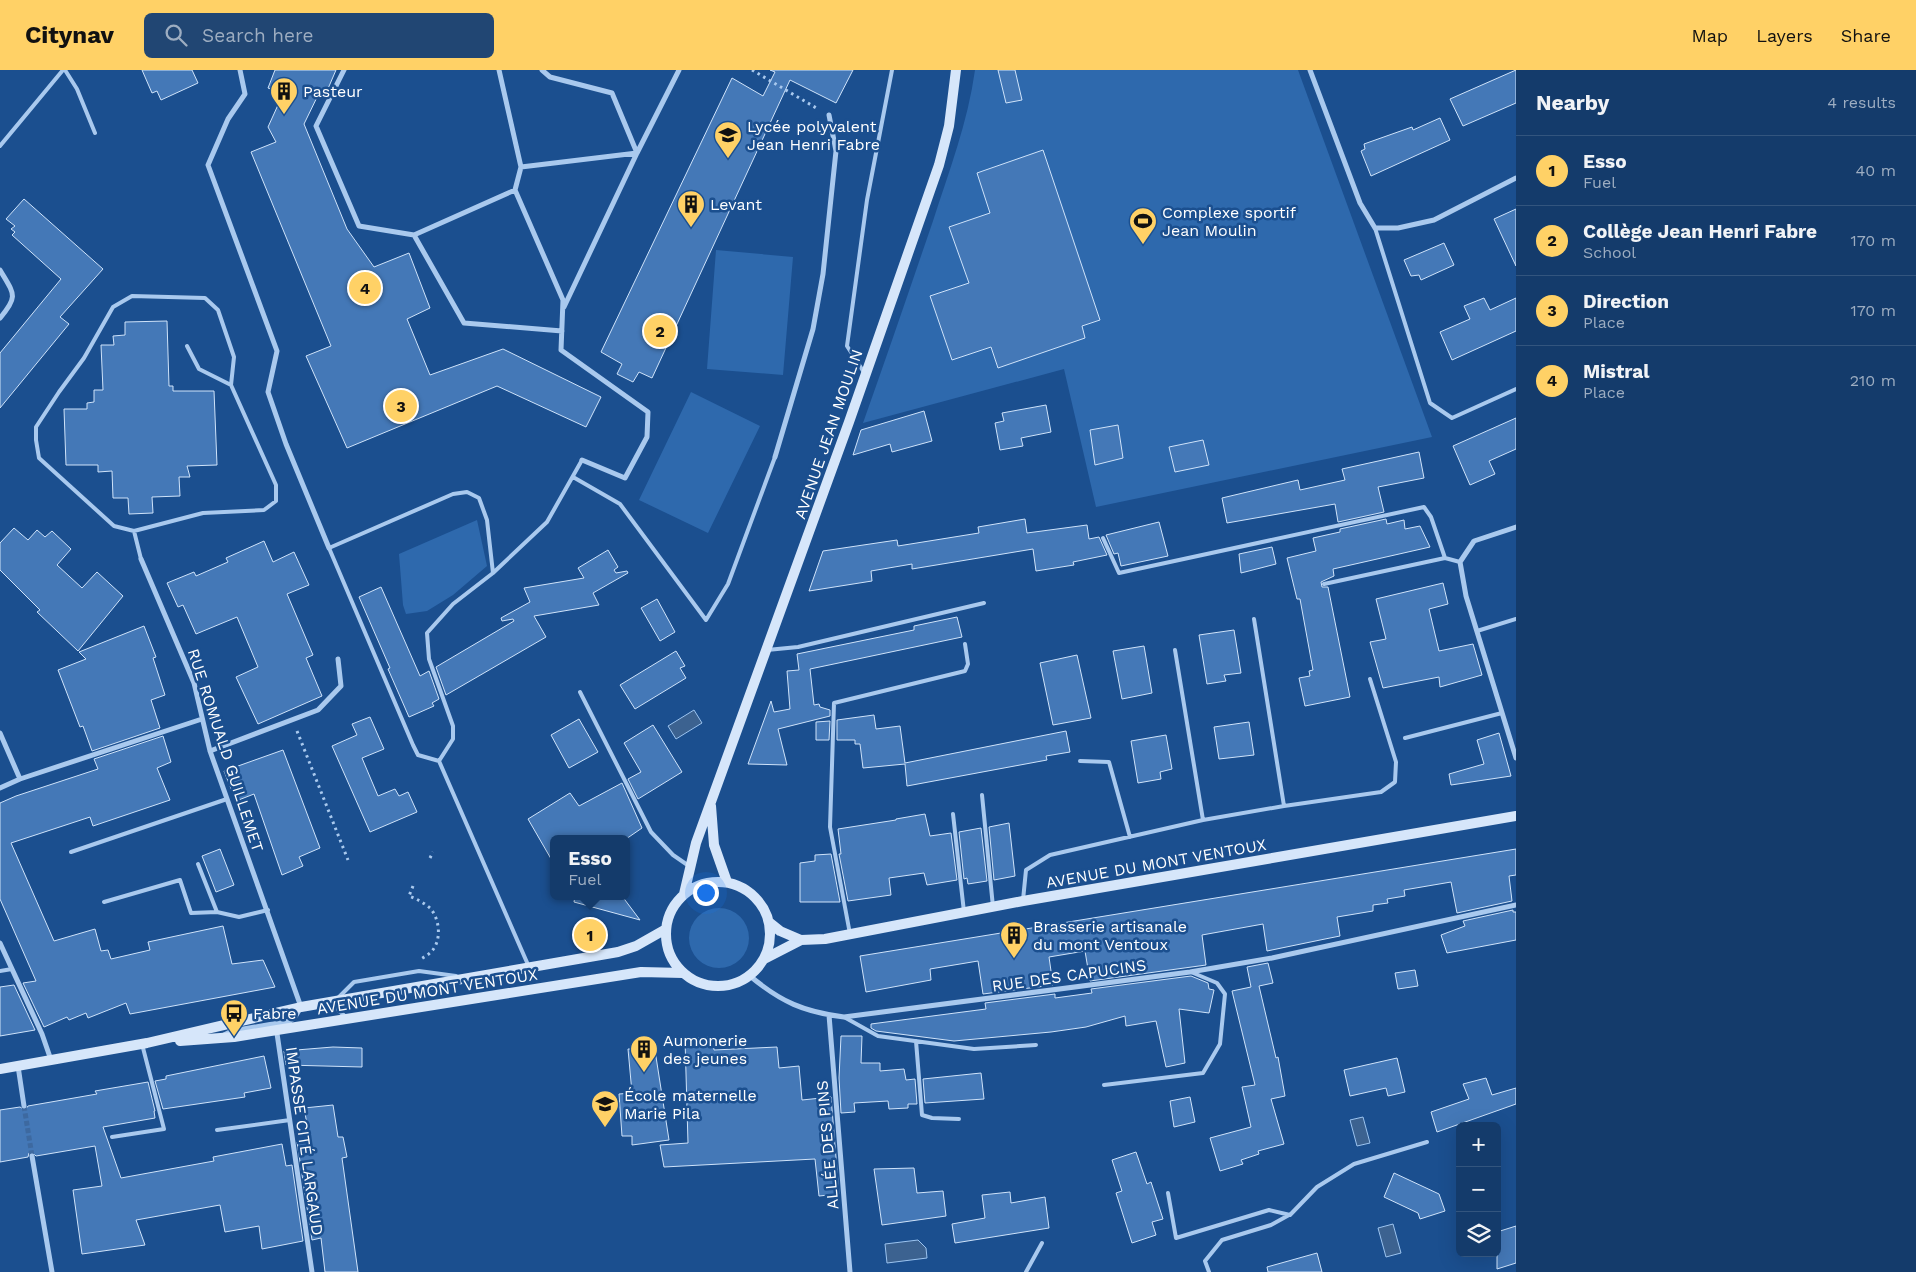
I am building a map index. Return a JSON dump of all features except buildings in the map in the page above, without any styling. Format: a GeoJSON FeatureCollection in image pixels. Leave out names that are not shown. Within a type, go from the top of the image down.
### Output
{"type":"FeatureCollection","features":[{"type":"Feature","properties":{"kind":"main road","name":"AVENUE JEAN MOULIN"},"geometry":{"type":"LineString","coordinates":[[684,894],[696,843],[767,650],[939,165],[948,126],[956,70]]}},
{"type":"Feature","properties":{"kind":"main road"},"geometry":{"type":"LineString","coordinates":[[711,802],[714,845],[727,882]]}},
{"type":"Feature","properties":{"kind":"main road","name":"AVENUE DU MONT VENTOUX"},"geometry":{"type":"LineString","coordinates":[[764,959],[801,940],[850,934],[1023,901],[1516,816]]}},
{"type":"Feature","properties":{"kind":"main road"},"geometry":{"type":"LineString","coordinates":[[712,882],[727,882],[739,885],[759,900],[770,923],[771,935],[764,959],[750,976],[738,983],[723,986],[709,985],[695,981],[683,972],[673,960],[667,945],[666,929],[669,916],[675,904],[684,894],[697,886],[712,882]]}},
{"type":"Feature","properties":{"kind":"main road","name":"AVENUE DU MONT VENTOUX"},"geometry":{"type":"LineString","coordinates":[[770,923],[780,931],[801,940]]}},
{"type":"Feature","properties":{"kind":"main road","name":"AVENUE DU MONT VENTOUX"},"geometry":{"type":"LineString","coordinates":[[144,1044],[217,1038],[276,1022],[301,1007],[618,952],[636,946],[666,929]]}},
{"type":"Feature","properties":{"kind":"main road","name":"AVENUE DU MONT VENTOUX"},"geometry":{"type":"LineString","coordinates":[[0,1069],[276,1022],[348,1018],[641,972],[683,972]]}},
{"type":"Feature","properties":{"kind":"street"},"geometry":{"type":"LineString","coordinates":[[240,70],[245,94],[228,119],[208,166],[277,351],[268,392],[286,444],[329,548]]}},
{"type":"Feature","properties":{"kind":"street"},"geometry":{"type":"LineString","coordinates":[[344,70],[316,126],[359,226],[414,235],[515,190]]}},
{"type":"Feature","properties":{"kind":"street"},"geometry":{"type":"LineString","coordinates":[[499,70],[521,167],[515,190],[563,300],[561,350],[648,412],[647,437],[625,478],[582,460]]}},
{"type":"Feature","properties":{"kind":"street"},"geometry":{"type":"LineString","coordinates":[[542,70],[550,77],[612,93],[637,153]]}},
{"type":"Feature","properties":{"kind":"street"},"geometry":{"type":"LineString","coordinates":[[563,310],[637,153],[679,70]]}},
{"type":"Feature","properties":{"kind":"street"},"geometry":{"type":"LineString","coordinates":[[1310,70],[1360,202],[1375,228],[1398,228],[1434,220],[1516,178]]}},
{"type":"Feature","properties":{"kind":"street"},"geometry":{"type":"LineString","coordinates":[[775,457],[813,328],[823,274],[836,150],[829,115]]}},
{"type":"Feature","properties":{"kind":"street"},"geometry":{"type":"LineString","coordinates":[[521,167],[637,153]]}},
{"type":"Feature","properties":{"kind":"street"},"geometry":{"type":"LineString","coordinates":[[414,235],[464,323],[562,331]]}},
{"type":"Feature","properties":{"kind":"street"},"geometry":{"type":"LineString","coordinates":[[0,270],[12,292],[12,304],[0,318]]}},
{"type":"Feature","properties":{"kind":"street"},"geometry":{"type":"LineString","coordinates":[[1516,527],[1474,541],[1460,562],[1466,596],[1516,758]]}},
{"type":"Feature","properties":{"kind":"street","name":"RUE ROMUALD GUILLEMET"},"geometry":{"type":"LineString","coordinates":[[141,559],[194,683],[210,751],[301,1007]]}},
{"type":"Feature","properties":{"kind":"street"},"geometry":{"type":"LineString","coordinates":[[210,751],[318,710],[342,686],[338,659]]}},
{"type":"Feature","properties":{"kind":"street"},"geometry":{"type":"LineString","coordinates":[[0,788],[20,779],[202,719]]}},
{"type":"Feature","properties":{"kind":"street"},"geometry":{"type":"LineString","coordinates":[[0,733],[20,779]]}},
{"type":"Feature","properties":{"kind":"street","name":"RUE DES CAPUCINS"},"geometry":{"type":"LineString","coordinates":[[750,976],[774,995],[802,1009],[844,1017],[1190,972],[1272,958],[1516,906]]}},
{"type":"Feature","properties":{"kind":"street"},"geometry":{"type":"LineString","coordinates":[[0,943],[42,1034],[51,1060]]}},
{"type":"Feature","properties":{"kind":"street","name":"ALLÉE DES PINS"},"geometry":{"type":"LineString","coordinates":[[829,1015],[850,1272]]}},
{"type":"Feature","properties":{"kind":"street","name":"IMPASSE CITÉ LARGAUD"},"geometry":{"type":"LineString","coordinates":[[276,1022],[312,1272]]}},
{"type":"Feature","properties":{"kind":"street"},"geometry":{"type":"LineString","coordinates":[[18,1066],[24,1106]]}},
{"type":"Feature","properties":{"kind":"street"},"geometry":{"type":"LineString","coordinates":[[32,1156],[52,1272]]}},
{"type":"Feature","properties":{"kind":"lane"},"geometry":{"type":"LineString","coordinates":[[0,146],[64,70],[77,89],[95,133]]}},
{"type":"Feature","properties":{"kind":"lane"},"geometry":{"type":"LineString","coordinates":[[865,374],[847,346],[867,200],[892,70]]}},
{"type":"Feature","properties":{"kind":"lane"},"geometry":{"type":"LineString","coordinates":[[1375,228],[1430,403],[1452,418],[1516,389]]}},
{"type":"Feature","properties":{"kind":"lane"},"geometry":{"type":"LineString","coordinates":[[132,296],[205,298],[218,310],[234,357],[231,385],[276,485],[276,501],[264,510],[203,513],[134,531],[114,526],[39,458],[36,426],[58,392],[84,358],[113,307],[132,296]]}},
{"type":"Feature","properties":{"kind":"lane"},"geometry":{"type":"LineString","coordinates":[[187,346],[199,368],[231,385]]}},
{"type":"Feature","properties":{"kind":"lane"},"geometry":{"type":"LineString","coordinates":[[573,477],[620,504],[706,620],[728,584],[775,457]]}},
{"type":"Feature","properties":{"kind":"lane"},"geometry":{"type":"LineString","coordinates":[[439,761],[453,739],[453,726],[429,659],[427,633],[453,604],[493,573],[547,522],[582,460]]}},
{"type":"Feature","properties":{"kind":"lane"},"geometry":{"type":"LineString","coordinates":[[439,761],[418,755],[329,548],[453,494],[467,492],[479,498],[487,520],[493,573]]}},
{"type":"Feature","properties":{"kind":"lane"},"geometry":{"type":"LineString","coordinates":[[1103,538],[1119,573],[1424,506],[1445,558]]}},
{"type":"Feature","properties":{"kind":"lane"},"geometry":{"type":"LineString","coordinates":[[134,531],[141,559]]}},
{"type":"Feature","properties":{"kind":"lane"},"geometry":{"type":"LineString","coordinates":[[1324,584],[1445,558],[1460,562]]}},
{"type":"Feature","properties":{"kind":"lane"},"geometry":{"type":"LineString","coordinates":[[767,650],[798,647],[984,603]]}},
{"type":"Feature","properties":{"kind":"lane"},"geometry":{"type":"LineString","coordinates":[[1254,619],[1284,806]]}},
{"type":"Feature","properties":{"kind":"lane"},"geometry":{"type":"LineString","coordinates":[[1477,631],[1516,619]]}},
{"type":"Feature","properties":{"kind":"lane"},"geometry":{"type":"LineString","coordinates":[[850,934],[830,828],[834,702],[965,672],[968,664],[965,644]]}},
{"type":"Feature","properties":{"kind":"lane"},"geometry":{"type":"LineString","coordinates":[[1175,650],[1203,820]]}},
{"type":"Feature","properties":{"kind":"lane"},"geometry":{"type":"LineString","coordinates":[[1023,901],[1026,870],[1050,855],[1203,820],[1381,792],[1395,782],[1396,762],[1370,679]]}},
{"type":"Feature","properties":{"kind":"lane"},"geometry":{"type":"LineString","coordinates":[[580,692],[651,832],[673,856],[690,866]]}},
{"type":"Feature","properties":{"kind":"lane"},"geometry":{"type":"LineString","coordinates":[[1406,738],[1502,713]]}},
{"type":"Feature","properties":{"kind":"lane"},"geometry":{"type":"LineString","coordinates":[[439,761],[529,967]]}},
{"type":"Feature","properties":{"kind":"lane"},"geometry":{"type":"LineString","coordinates":[[1080,761],[1109,762],[1130,837]]}},
{"type":"Feature","properties":{"kind":"lane"},"geometry":{"type":"LineString","coordinates":[[982,795],[992,907]]}},
{"type":"Feature","properties":{"kind":"lane"},"geometry":{"type":"LineString","coordinates":[[72,852],[227,799]]}},
{"type":"Feature","properties":{"kind":"lane"},"geometry":{"type":"LineString","coordinates":[[953,814],[964,912]]}},
{"type":"Feature","properties":{"kind":"lane"},"geometry":{"type":"LineString","coordinates":[[198,864],[217,912]]}},
{"type":"Feature","properties":{"kind":"lane"},"geometry":{"type":"LineString","coordinates":[[104,902],[180,880],[191,914],[217,912],[239,917],[268,910]]}},
{"type":"Feature","properties":{"kind":"lane"},"geometry":{"type":"LineString","coordinates":[[0,971],[12,969]]}},
{"type":"Feature","properties":{"kind":"lane"},"geometry":{"type":"LineString","coordinates":[[348,1018],[339,1011],[334,1001],[354,982],[419,971],[466,977]]}},
{"type":"Feature","properties":{"kind":"lane"},"geometry":{"type":"LineString","coordinates":[[1104,1085],[1203,1073],[1220,1044],[1225,994],[1217,983],[1190,972]]}},
{"type":"Feature","properties":{"kind":"lane"},"geometry":{"type":"LineString","coordinates":[[844,1017],[878,1036],[974,1049],[1036,1046]]}},
{"type":"Feature","properties":{"kind":"lane"},"geometry":{"type":"LineString","coordinates":[[916,1041],[922,1115],[932,1118],[959,1119]]}},
{"type":"Feature","properties":{"kind":"lane"},"geometry":{"type":"LineString","coordinates":[[112,1138],[164,1129],[144,1044]]}},
{"type":"Feature","properties":{"kind":"lane"},"geometry":{"type":"LineString","coordinates":[[217,1130],[290,1120]]}},
{"type":"Feature","properties":{"kind":"lane"},"geometry":{"type":"LineString","coordinates":[[1208,1272],[1205,1261],[1222,1240],[1271,1225],[1290,1214],[1317,1187],[1354,1164],[1427,1142]]}},
{"type":"Feature","properties":{"kind":"lane"},"geometry":{"type":"LineString","coordinates":[[1168,1193],[1176,1238],[1269,1210],[1290,1214]]}},
{"type":"Feature","properties":{"kind":"lane"},"geometry":{"type":"LineString","coordinates":[[1026,1272],[1042,1243]]}},
{"type":"Feature","properties":{"kind":"path"},"geometry":{"type":"LineString","coordinates":[[752,70],[829,115]]}},
{"type":"Feature","properties":{"kind":"path"},"geometry":{"type":"LineString","coordinates":[[292,719],[348,860]]}},
{"type":"Feature","properties":{"kind":"path"},"geometry":{"type":"LineString","coordinates":[[430,858],[433,852]]}},
{"type":"Feature","properties":{"kind":"path"},"geometry":{"type":"LineString","coordinates":[[414,886],[409,896],[423,903],[434,914],[438,923],[436,944],[431,952],[414,962]]}},
{"type":"Feature","properties":{"kind":"shaded area","name":"Complexe sportif Jean Moulin"},"geometry":{"type":"Polygon","coordinates":[[[975,70],[1298,70],[1432,437],[1096,507],[1064,369],[863,423],[951,165],[968,108],[975,70]]]}},
{"type":"Feature","properties":{"kind":"shaded area"},"geometry":{"type":"Polygon","coordinates":[[[716,250],[793,257],[783,375],[707,369],[716,250]]]}},
{"type":"Feature","properties":{"kind":"shaded area"},"geometry":{"type":"Polygon","coordinates":[[[691,392],[760,426],[708,533],[639,500],[691,392]]]}},
{"type":"Feature","properties":{"kind":"shaded area"},"geometry":{"type":"Polygon","coordinates":[[[477,520],[487,566],[453,595],[427,611],[406,614],[403,605],[399,554],[477,520]]]}},
{"type":"Feature","properties":{"kind":"shaded area"},"geometry":{"type":"Polygon","coordinates":[[[694,710],[702,723],[676,739],[668,726],[694,710]]]}},
{"type":"Feature","properties":{"kind":"shaded area"},"geometry":{"type":"Polygon","coordinates":[[[713,908],[725,908],[741,916],[747,926],[749,938],[747,950],[741,960],[725,968],[713,968],[697,960],[689,944],[689,932],[697,916],[713,908]]]}},
{"type":"Feature","properties":{"kind":"shaded area"},"geometry":{"type":"Polygon","coordinates":[[[1363,1117],[1370,1143],[1357,1146],[1350,1120],[1363,1117]]]}},
{"type":"Feature","properties":{"kind":"shaded area"},"geometry":{"type":"Polygon","coordinates":[[[1393,1224],[1401,1253],[1386,1257],[1378,1228],[1393,1224]]]}},
{"type":"Feature","properties":{"kind":"shaded area"},"geometry":{"type":"Polygon","coordinates":[[[918,1240],[926,1248],[927,1258],[887,1263],[885,1244],[918,1240]]]}},
{"type":"Feature","properties":{"kind":"tunnel"},"geometry":{"type":"LineString","coordinates":[[24,1106],[32,1156]]}},
{"type":"Feature","properties":{"kind":"place","name":"Pasteur"},"geometry":{"type":"Point","coordinates":[284,115]}},
{"type":"Feature","properties":{"kind":"place","name":"Lycée polyvalent Jean Henri Fabre"},"geometry":{"type":"Point","coordinates":[728,159]}},
{"type":"Feature","properties":{"kind":"place","name":"Levant"},"geometry":{"type":"Point","coordinates":[691,228]}},
{"type":"Feature","properties":{"kind":"place","name":"Complexe sportif Jean Moulin"},"geometry":{"type":"Point","coordinates":[1143,245]}},
{"type":"Feature","properties":{"kind":"place","name":"Mistral"},"geometry":{"type":"Point","coordinates":[365,288]}},
{"type":"Feature","properties":{"kind":"place","name":"Collège Jean Henri Fabre"},"geometry":{"type":"Point","coordinates":[660,331]}},
{"type":"Feature","properties":{"kind":"place","name":"Direction"},"geometry":{"type":"Point","coordinates":[401,406]}},
{"type":"Feature","properties":{"kind":"place","name":"Esso"},"geometry":{"type":"Point","coordinates":[590,935]}},
{"type":"Feature","properties":{"kind":"place","name":"Brasserie artisanale du mont Ventoux"},"geometry":{"type":"Point","coordinates":[1014,959]}},
{"type":"Feature","properties":{"kind":"place","name":"Fabre"},"geometry":{"type":"Point","coordinates":[234,1037]}},
{"type":"Feature","properties":{"kind":"place","name":"Aumonerie des jeunes"},"geometry":{"type":"Point","coordinates":[644,1073]}},
{"type":"Feature","properties":{"kind":"place","name":"École maternelle Marie Pila"},"geometry":{"type":"Point","coordinates":[605,1128]}}]}
